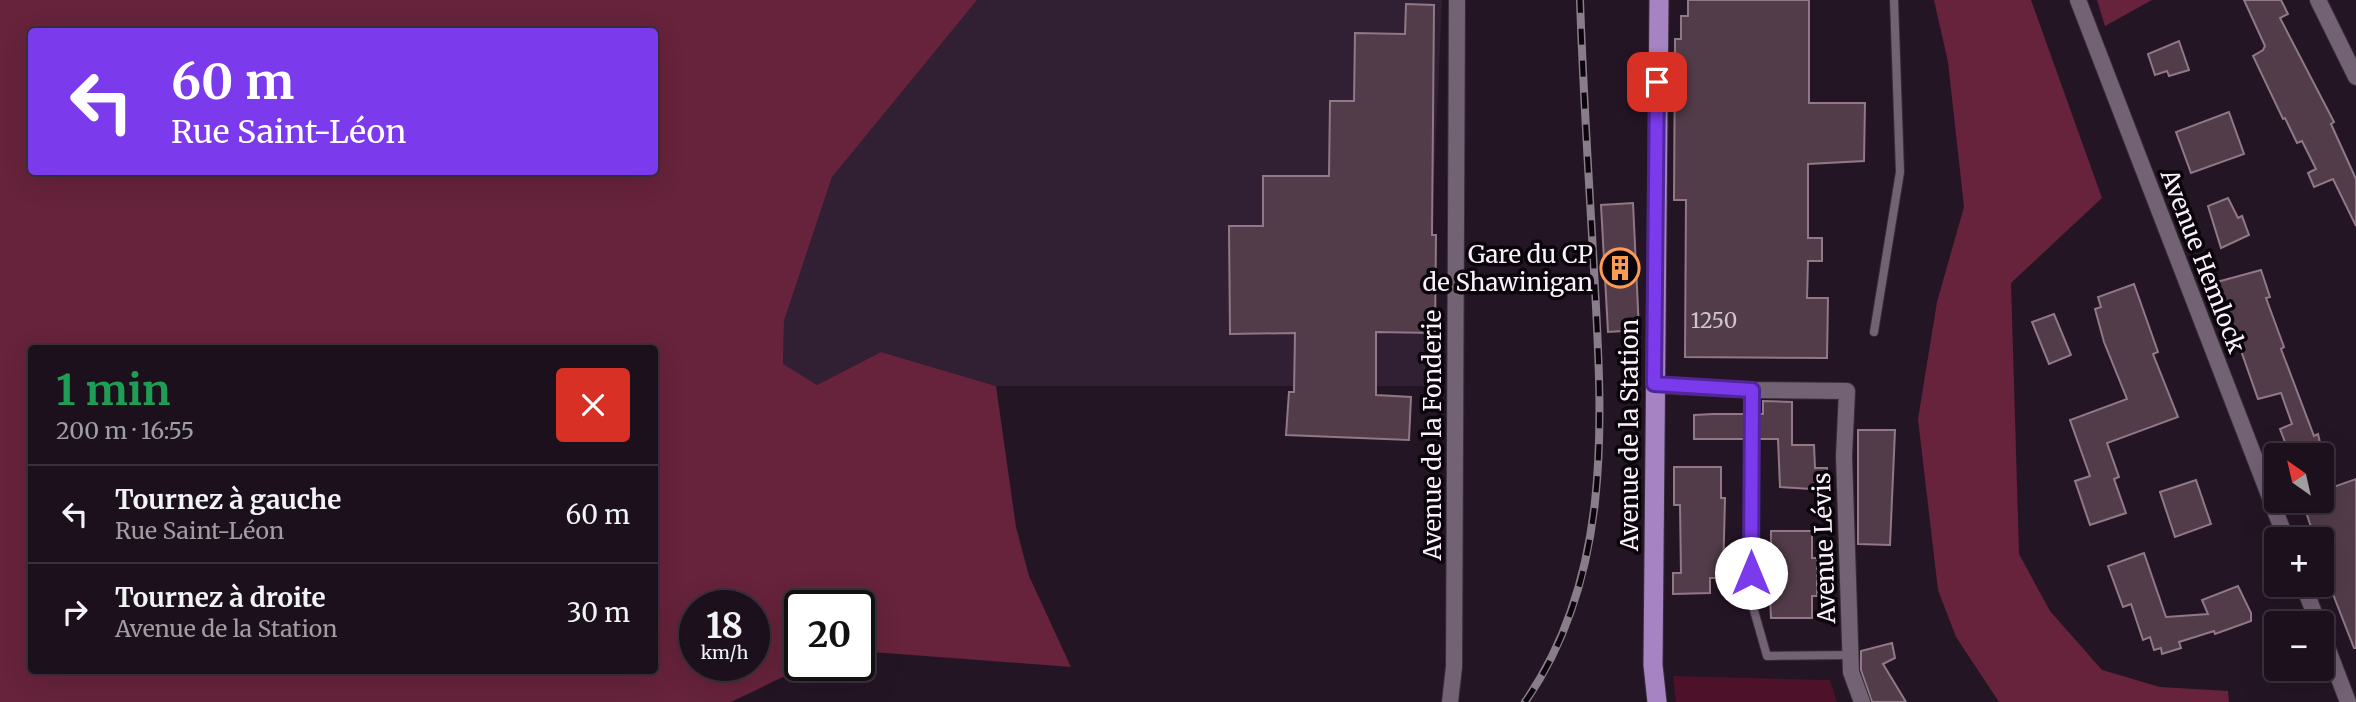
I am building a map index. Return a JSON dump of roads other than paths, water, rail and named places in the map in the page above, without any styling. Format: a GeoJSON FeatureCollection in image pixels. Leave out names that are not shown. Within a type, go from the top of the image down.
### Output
{"type":"FeatureCollection","features":[{"type":"Feature","properties":{"kind":"main road","name":"Avenue de la Station"},"geometry":{"type":"LineString","coordinates":[[1657,702],[1653,665],[1658,0]]}},
{"type":"Feature","properties":{"kind":"street","name":"Avenue de la Fonderie"},"geometry":{"type":"LineString","coordinates":[[1450,702],[1454,653],[1457,0]]}},
{"type":"Feature","properties":{"kind":"street","name":"Avenue Hemlock"},"geometry":{"type":"LineString","coordinates":[[2078,0],[2281,527]]}},
{"type":"Feature","properties":{"kind":"street"},"geometry":{"type":"LineString","coordinates":[[2318,0],[2356,77]]}},
{"type":"Feature","properties":{"kind":"street"},"geometry":{"type":"LineString","coordinates":[[1654,384],[1752,390]]}},
{"type":"Feature","properties":{"kind":"street","name":"Avenue Lévis"},"geometry":{"type":"LineString","coordinates":[[1752,390],[1847,391],[1844,456],[1851,672],[1862,702]]}},
{"type":"Feature","properties":{"kind":"street"},"geometry":{"type":"LineString","coordinates":[[2334,665],[2348,702]]}},
{"type":"Feature","properties":{"kind":"lane"},"geometry":{"type":"LineString","coordinates":[[1874,332],[1900,172],[1894,0]]}},
{"type":"Feature","properties":{"kind":"lane"},"geometry":{"type":"LineString","coordinates":[[1752,390],[1751,600],[1768,656],[1851,655]]}},
{"type":"Feature","properties":{"kind":"railway"},"geometry":{"type":"LineString","coordinates":[[1525,702],[1554,653],[1574,601],[1588,548],[1596,493],[1599,382],[1580,0]]}},
{"type":"Feature","properties":{"kind":"place","name":"Gare du CP de Shawinigan"},"geometry":{"type":"Point","coordinates":[1620,268]}}]}
